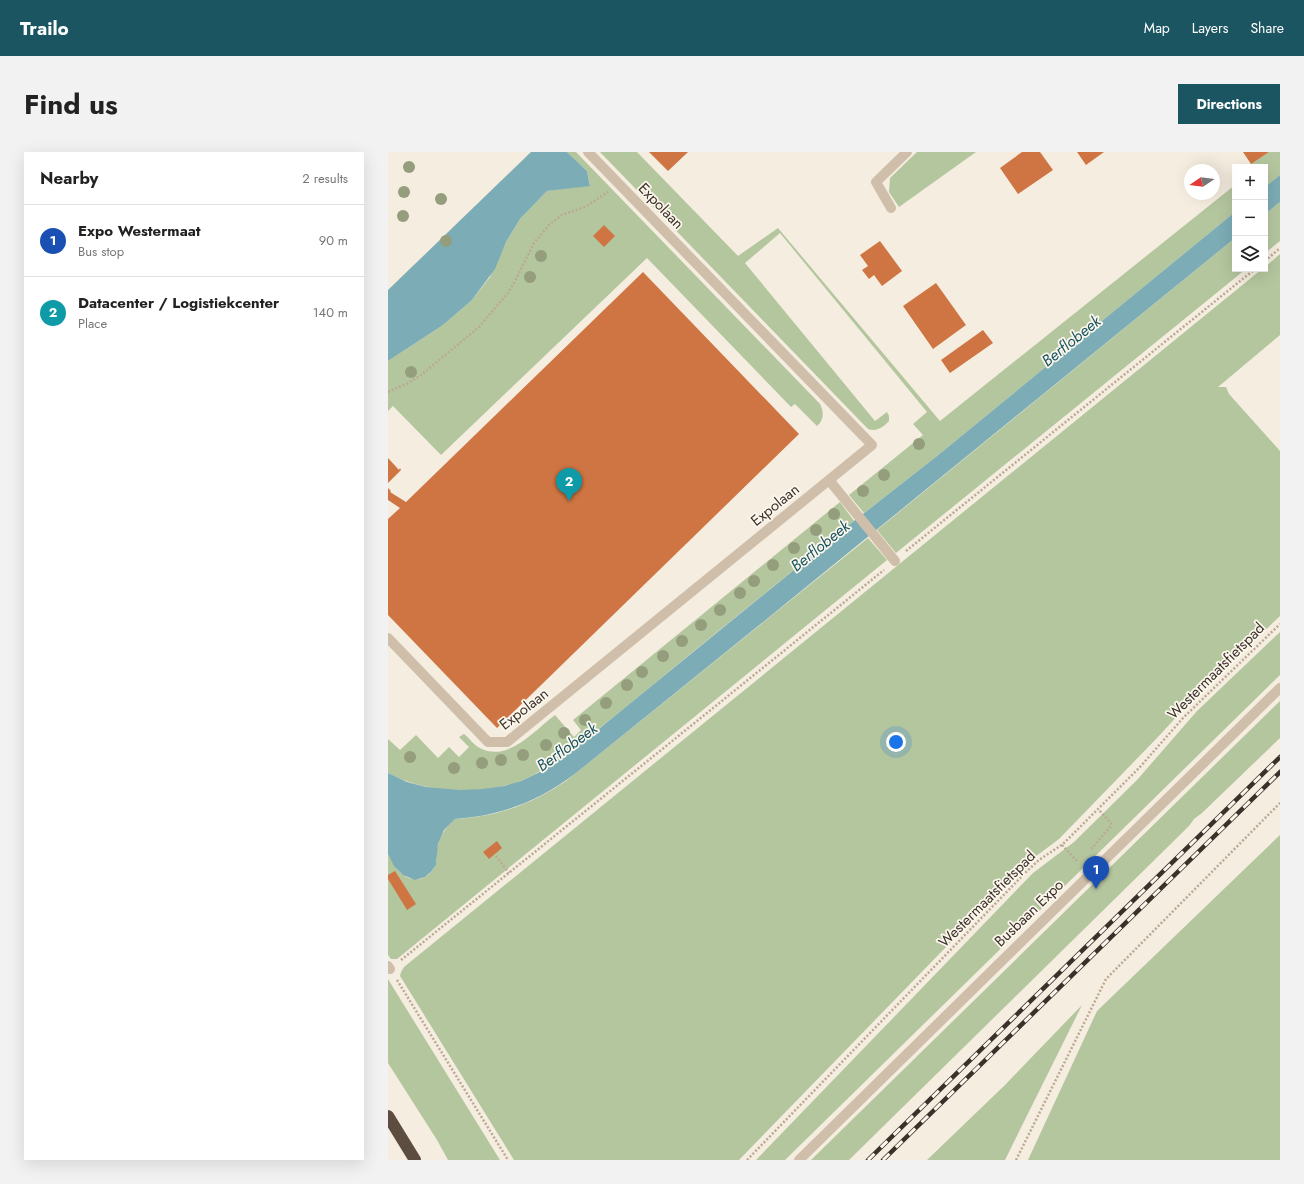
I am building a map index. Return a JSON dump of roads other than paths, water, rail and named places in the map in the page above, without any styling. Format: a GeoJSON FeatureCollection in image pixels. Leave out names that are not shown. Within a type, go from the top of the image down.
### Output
{"type":"FeatureCollection","features":[{"type":"Feature","properties":{"kind":"highway"},"geometry":{"type":"LineString","coordinates":[[388,1116],[415,1160]]}},
{"type":"Feature","properties":{"kind":"street","name":"Expolaan"},"geometry":{"type":"LineString","coordinates":[[388,638],[488,742],[507,742],[872,445],[588,152]]}},
{"type":"Feature","properties":{"kind":"street"},"geometry":{"type":"LineString","coordinates":[[891,208],[876,182],[907,152]]}},
{"type":"Feature","properties":{"kind":"street"},"geometry":{"type":"LineString","coordinates":[[829,480],[895,561]]}},
{"type":"Feature","properties":{"kind":"street","name":"Busbaan Expo"},"geometry":{"type":"LineString","coordinates":[[799,1160],[1280,688]]}},
{"type":"Feature","properties":{"kind":"water"},"geometry":{"type":"Polygon","coordinates":[[[531,152],[567,152],[587,171],[590,186],[547,191],[520,219],[506,242],[495,269],[472,300],[443,325],[388,361],[388,290],[531,152]]]}},
{"type":"Feature","properties":{"kind":"water"},"geometry":{"type":"Polygon","coordinates":[[[1280,175],[1280,202],[1268,212],[1268,200],[1268,185],[1280,175]]]}},
{"type":"Feature","properties":{"kind":"water"},"geometry":{"type":"Polygon","coordinates":[[[1232,214],[1232,240],[576,773],[548,792],[504,811],[455,819],[444,830],[438,844],[436,865],[425,877],[415,880],[403,875],[394,866],[388,854],[388,773],[407,782],[426,787],[460,790],[504,786],[521,781],[542,771],[589,737],[854,521],[937,456],[1232,214]]]}},
{"type":"Feature","properties":{"kind":"railway"},"geometry":{"type":"LineString","coordinates":[[868,1160],[1280,757]]}},
{"type":"Feature","properties":{"kind":"railway"},"geometry":{"type":"LineString","coordinates":[[883,1160],[1280,772]]}},
{"type":"Feature","properties":{"kind":"place","name":"Datacenter / Logistiekcenter"},"geometry":{"type":"Point","coordinates":[569,501]}},
{"type":"Feature","properties":{"kind":"place","name":"Expo Westermaat"},"geometry":{"type":"Point","coordinates":[1096,889]}},
{"type":"Feature","properties":{"kind":"water label","name":"Berflobeek"},"geometry":{"type":"Point","coordinates":[1071,341]}},
{"type":"Feature","properties":{"kind":"water label","name":"Berflobeek"},"geometry":{"type":"Point","coordinates":[820,546]}},
{"type":"Feature","properties":{"kind":"water label","name":"Berflobeek"},"geometry":{"type":"Point","coordinates":[567,747]}}]}
